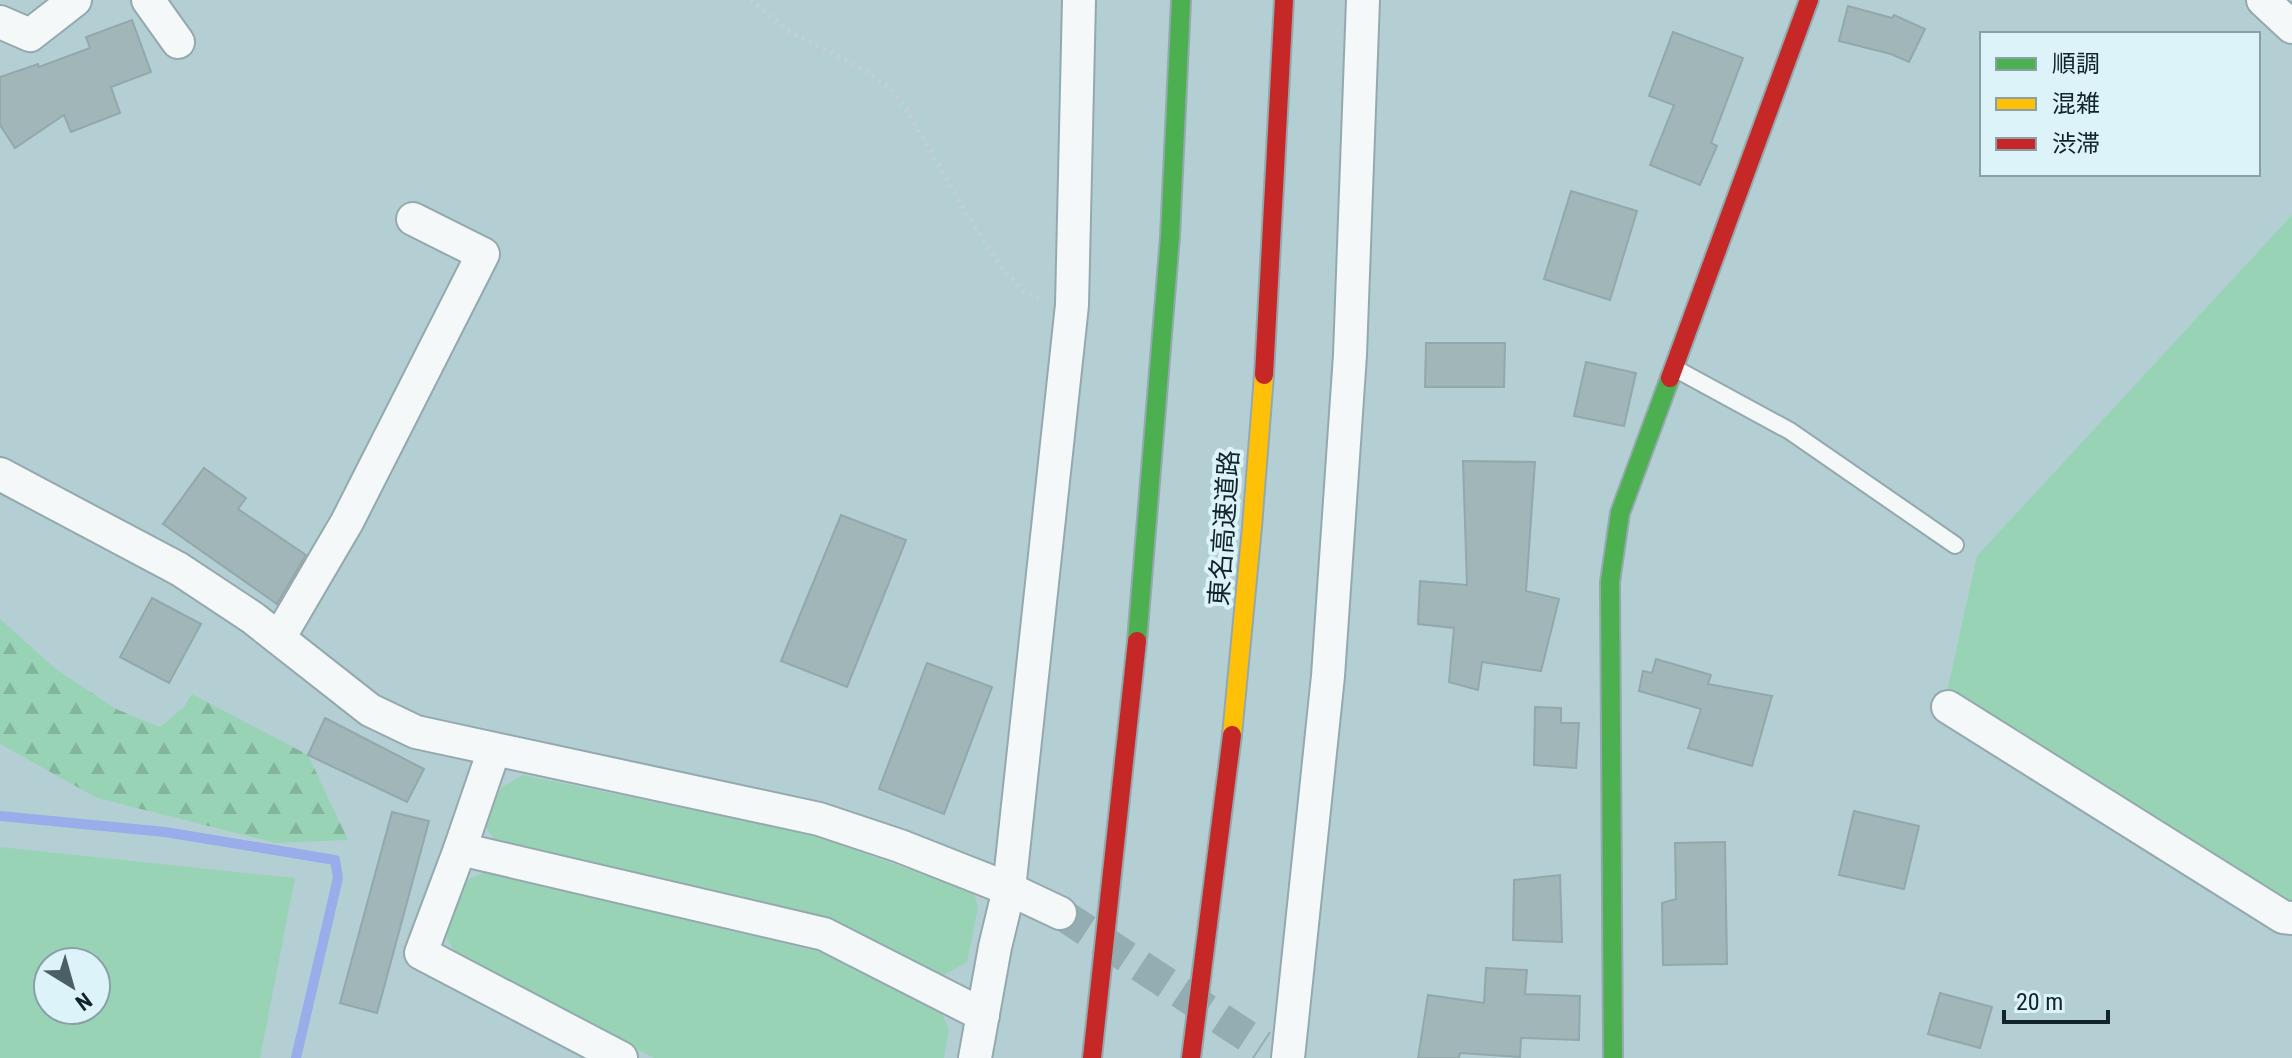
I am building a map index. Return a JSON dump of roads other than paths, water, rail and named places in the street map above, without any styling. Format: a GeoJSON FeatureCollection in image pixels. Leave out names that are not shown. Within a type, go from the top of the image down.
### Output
{"type":"FeatureCollection","features":[{"type":"Feature","properties":{"kind":"main road"},"geometry":{"type":"LineString","coordinates":[[1092,1058],[1143,581],[1168,268],[1181,0]]}},
{"type":"Feature","properties":{"kind":"main road","name":"東名高速道路"},"geometry":{"type":"LineString","coordinates":[[1191,1058],[1210,922],[1245,601],[1269,281],[1284,0]]}},
{"type":"Feature","properties":{"kind":"main road"},"geometry":{"type":"LineString","coordinates":[[1613,1058],[1610,582],[1620,513],[1809,0]]}},
{"type":"Feature","properties":{"kind":"street"},"geometry":{"type":"LineString","coordinates":[[0,22],[30,35],[75,0]]}},
{"type":"Feature","properties":{"kind":"street"},"geometry":{"type":"LineString","coordinates":[[148,0],[178,42]]}},
{"type":"Feature","properties":{"kind":"street"},"geometry":{"type":"LineString","coordinates":[[975,1058],[1009,889],[1072,305],[1079,0]]}},
{"type":"Feature","properties":{"kind":"street"},"geometry":{"type":"LineString","coordinates":[[1281,1055],[1329,661],[1350,355],[1363,0]]}},
{"type":"Feature","properties":{"kind":"street"},"geometry":{"type":"LineString","coordinates":[[2263,0],[2292,27]]}},
{"type":"Feature","properties":{"kind":"street"},"geometry":{"type":"LineString","coordinates":[[279,638],[347,522],[483,254],[413,219]]}},
{"type":"Feature","properties":{"kind":"street"},"geometry":{"type":"LineString","coordinates":[[0,474],[179,569],[253,618],[370,710],[416,732],[819,819],[900,846],[1009,889],[1060,913]]}},
{"type":"Feature","properties":{"kind":"street"},"geometry":{"type":"LineString","coordinates":[[1948,707],[2283,917],[2292,918]]}},
{"type":"Feature","properties":{"kind":"street"},"geometry":{"type":"LineString","coordinates":[[494,750],[421,953],[621,1058]]}},
{"type":"Feature","properties":{"kind":"street"},"geometry":{"type":"LineString","coordinates":[[460,849],[824,934],[983,1015]]}},
{"type":"Feature","properties":{"kind":"lane"},"geometry":{"type":"LineString","coordinates":[[1674,368],[1790,431],[1955,545]]}},
{"type":"Feature","properties":{"kind":"waterway"},"geometry":{"type":"LineString","coordinates":[[0,816],[165,832],[335,860],[338,878],[296,1058]]}},
{"type":"Feature","properties":{"kind":"tunnel"},"geometry":{"type":"LineString","coordinates":[[1060,913],[1262,1046]]}}]}
